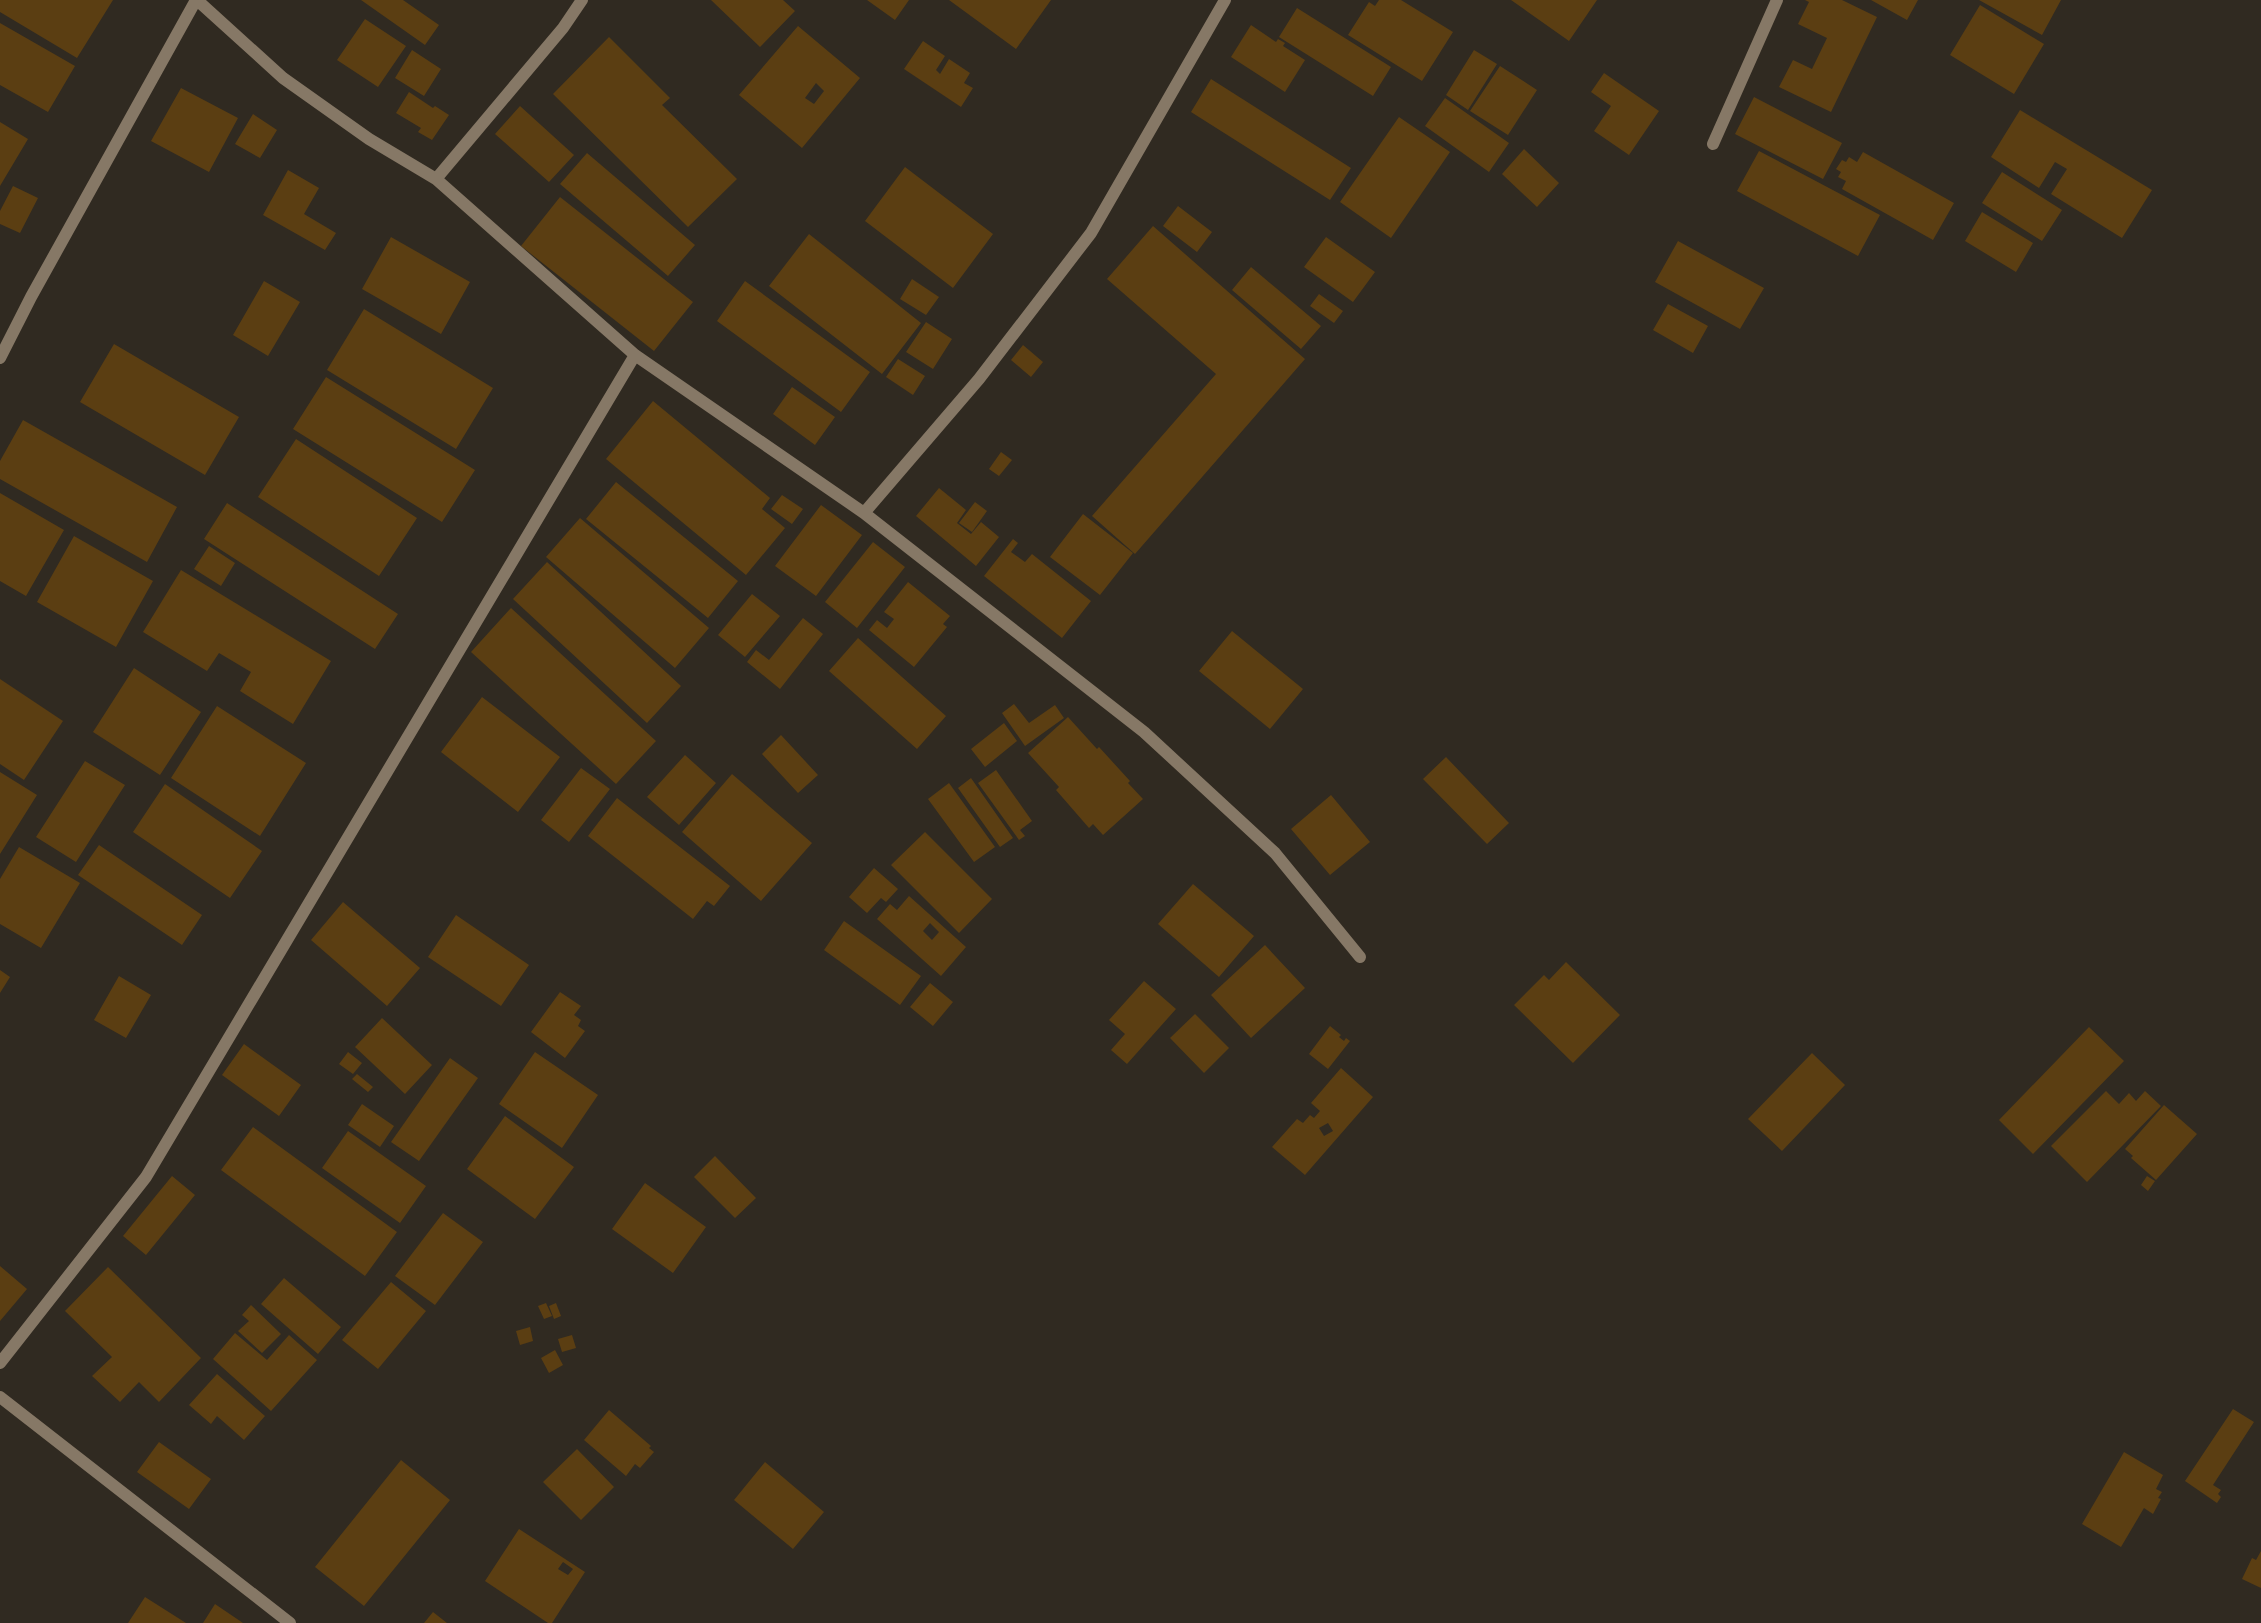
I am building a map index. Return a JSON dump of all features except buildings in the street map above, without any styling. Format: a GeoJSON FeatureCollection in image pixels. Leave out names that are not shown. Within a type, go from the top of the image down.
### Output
{"type":"FeatureCollection","features":[{"type":"Feature","properties":{"kind":"street"},"geometry":{"type":"LineString","coordinates":[[0,358],[37,286],[196,0],[283,78],[369,139],[436,179],[635,355],[864,513],[1144,732],[1275,854],[1360,957]]}},
{"type":"Feature","properties":{"kind":"street"},"geometry":{"type":"LineString","coordinates":[[436,179],[563,28],[582,0]]}},
{"type":"Feature","properties":{"kind":"street"},"geometry":{"type":"LineString","coordinates":[[864,513],[979,379],[1091,233],[1225,0]]}},
{"type":"Feature","properties":{"kind":"street"},"geometry":{"type":"LineString","coordinates":[[1713,144],[1777,0]]}},
{"type":"Feature","properties":{"kind":"street"},"geometry":{"type":"LineString","coordinates":[[0,1363],[146,1178],[635,355]]}},
{"type":"Feature","properties":{"kind":"street"},"geometry":{"type":"LineString","coordinates":[[0,1397],[290,1623]]}}]}
